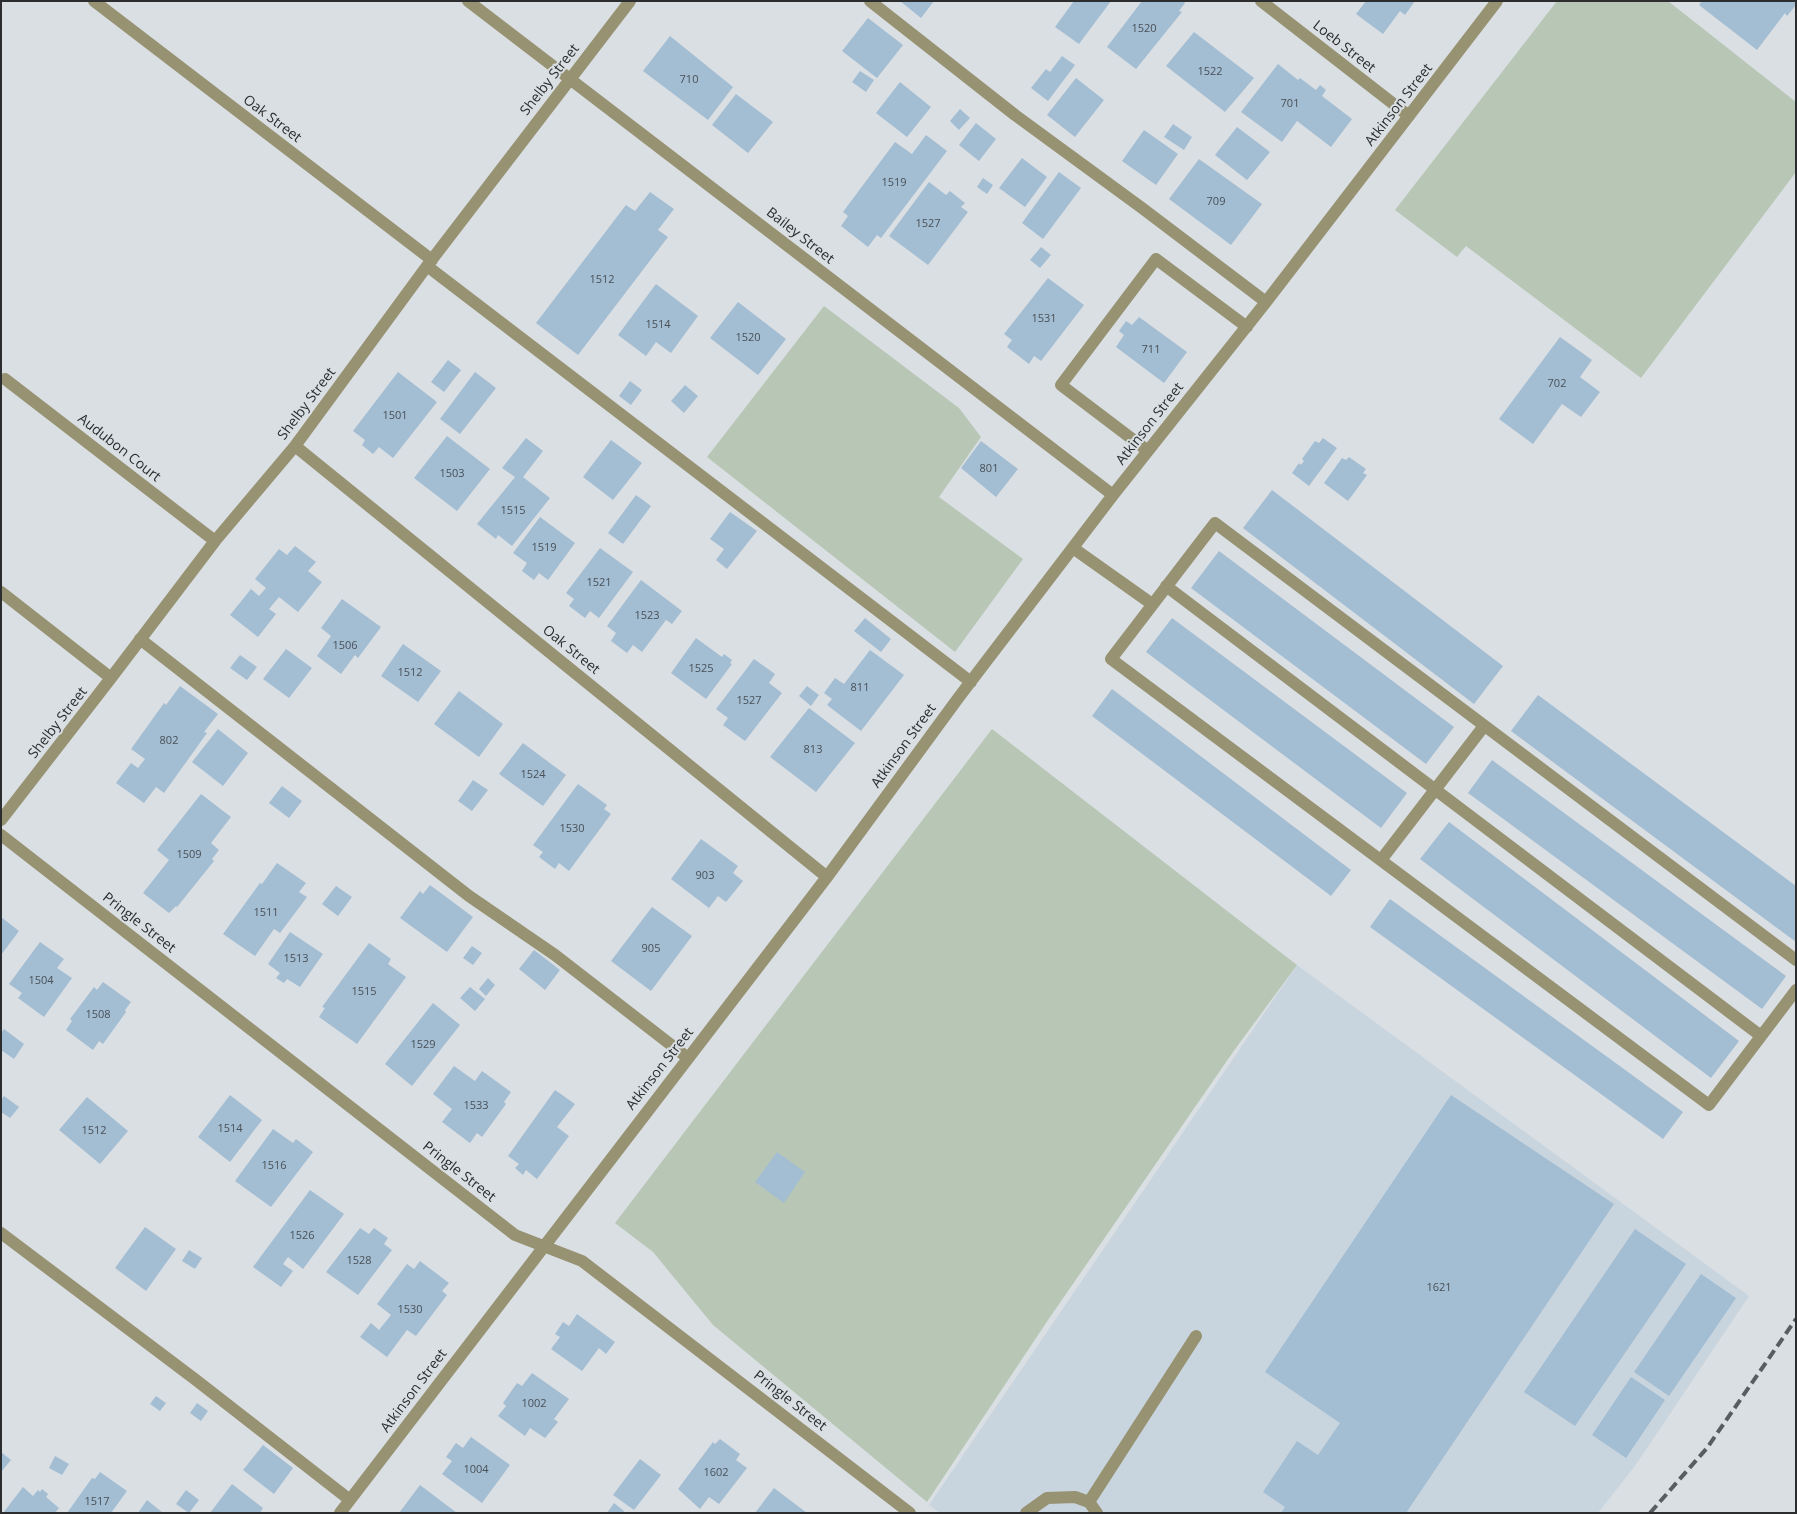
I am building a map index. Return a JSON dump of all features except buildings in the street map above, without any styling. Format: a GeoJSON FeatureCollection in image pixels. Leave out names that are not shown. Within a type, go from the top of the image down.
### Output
{"type":"FeatureCollection","features":[{"type":"Feature","properties":{"kind":"street","name":"Oak Street"},"geometry":{"type":"LineString","coordinates":[[94,1],[971,682]]}},
{"type":"Feature","properties":{"kind":"street","name":"Bailey Street"},"geometry":{"type":"LineString","coordinates":[[468,1],[1113,495]]}},
{"type":"Feature","properties":{"kind":"street","name":"Shelby Street"},"geometry":{"type":"LineString","coordinates":[[1,820],[215,540],[295,446],[430,263],[630,1]]}},
{"type":"Feature","properties":{"kind":"street"},"geometry":{"type":"LineString","coordinates":[[870,1],[1015,115],[1266,302]]}},
{"type":"Feature","properties":{"kind":"street","name":"Loeb Street"},"geometry":{"type":"LineString","coordinates":[[1261,1],[1409,116]]}},
{"type":"Feature","properties":{"kind":"street","name":"Atkinson Street"},"geometry":{"type":"LineString","coordinates":[[340,1513],[827,877],[971,682],[1113,495],[1247,327],[1497,1]]}},
{"type":"Feature","properties":{"kind":"street"},"geometry":{"type":"LineString","coordinates":[[1148,451],[1061,385],[1156,259],[1247,327]]}},
{"type":"Feature","properties":{"kind":"street","name":"Audubon Court"},"geometry":{"type":"LineString","coordinates":[[5,379],[215,540]]}},
{"type":"Feature","properties":{"kind":"street","name":"Oak Street"},"geometry":{"type":"LineString","coordinates":[[295,446],[827,877]]}},
{"type":"Feature","properties":{"kind":"street"},"geometry":{"type":"LineString","coordinates":[[1796,960],[1215,523],[1111,659],[1709,1105],[1796,990]]}},
{"type":"Feature","properties":{"kind":"street"},"geometry":{"type":"LineString","coordinates":[[1073,548],[1152,604]]}},
{"type":"Feature","properties":{"kind":"street"},"geometry":{"type":"LineString","coordinates":[[1166,586],[1761,1036]]}},
{"type":"Feature","properties":{"kind":"street"},"geometry":{"type":"LineString","coordinates":[[1,592],[111,678]]}},
{"type":"Feature","properties":{"kind":"street"},"geometry":{"type":"LineString","coordinates":[[140,639],[469,896],[554,955],[688,1058]]}},
{"type":"Feature","properties":{"kind":"street"},"geometry":{"type":"LineString","coordinates":[[1381,860],[1484,726]]}},
{"type":"Feature","properties":{"kind":"street","name":"Pringle Street"},"geometry":{"type":"LineString","coordinates":[[1,835],[515,1235],[582,1261],[910,1513]]}},
{"type":"Feature","properties":{"kind":"street"},"geometry":{"type":"LineString","coordinates":[[1,1234],[196,1380],[350,1500]]}},
{"type":"Feature","properties":{"kind":"street"},"geometry":{"type":"LineString","coordinates":[[1089,1502],[1196,1336]]}},
{"type":"Feature","properties":{"kind":"street"},"geometry":{"type":"LineString","coordinates":[[1026,1513],[1047,1498],[1075,1497],[1089,1502],[1097,1513]]}},
{"type":"Feature","properties":{"kind":"shaded area"},"geometry":{"type":"Polygon","coordinates":[[[1297,965],[1749,1296],[1635,1466],[1598,1513],[940,1513],[929,1505],[1297,965]]]}},
{"type":"Feature","properties":{"kind":"green space"},"geometry":{"type":"Polygon","coordinates":[[[1557,1],[1668,1],[1796,102],[1796,172],[1641,378],[1466,246],[1457,257],[1395,210],[1557,1]]]}},
{"type":"Feature","properties":{"kind":"green space"},"geometry":{"type":"Polygon","coordinates":[[[824,306],[959,408],[981,437],[939,497],[1023,559],[955,652],[707,457],[824,306]]]}},
{"type":"Feature","properties":{"kind":"green space"},"geometry":{"type":"Polygon","coordinates":[[[992,729],[1297,965],[1233,1052],[1048,1320],[927,1502],[713,1325],[653,1252],[615,1223],[992,729]]]}},
{"type":"Feature","properties":{"kind":"railway"},"geometry":{"type":"LineString","coordinates":[[1650,1513],[1707,1448],[1796,1319]]}}]}
